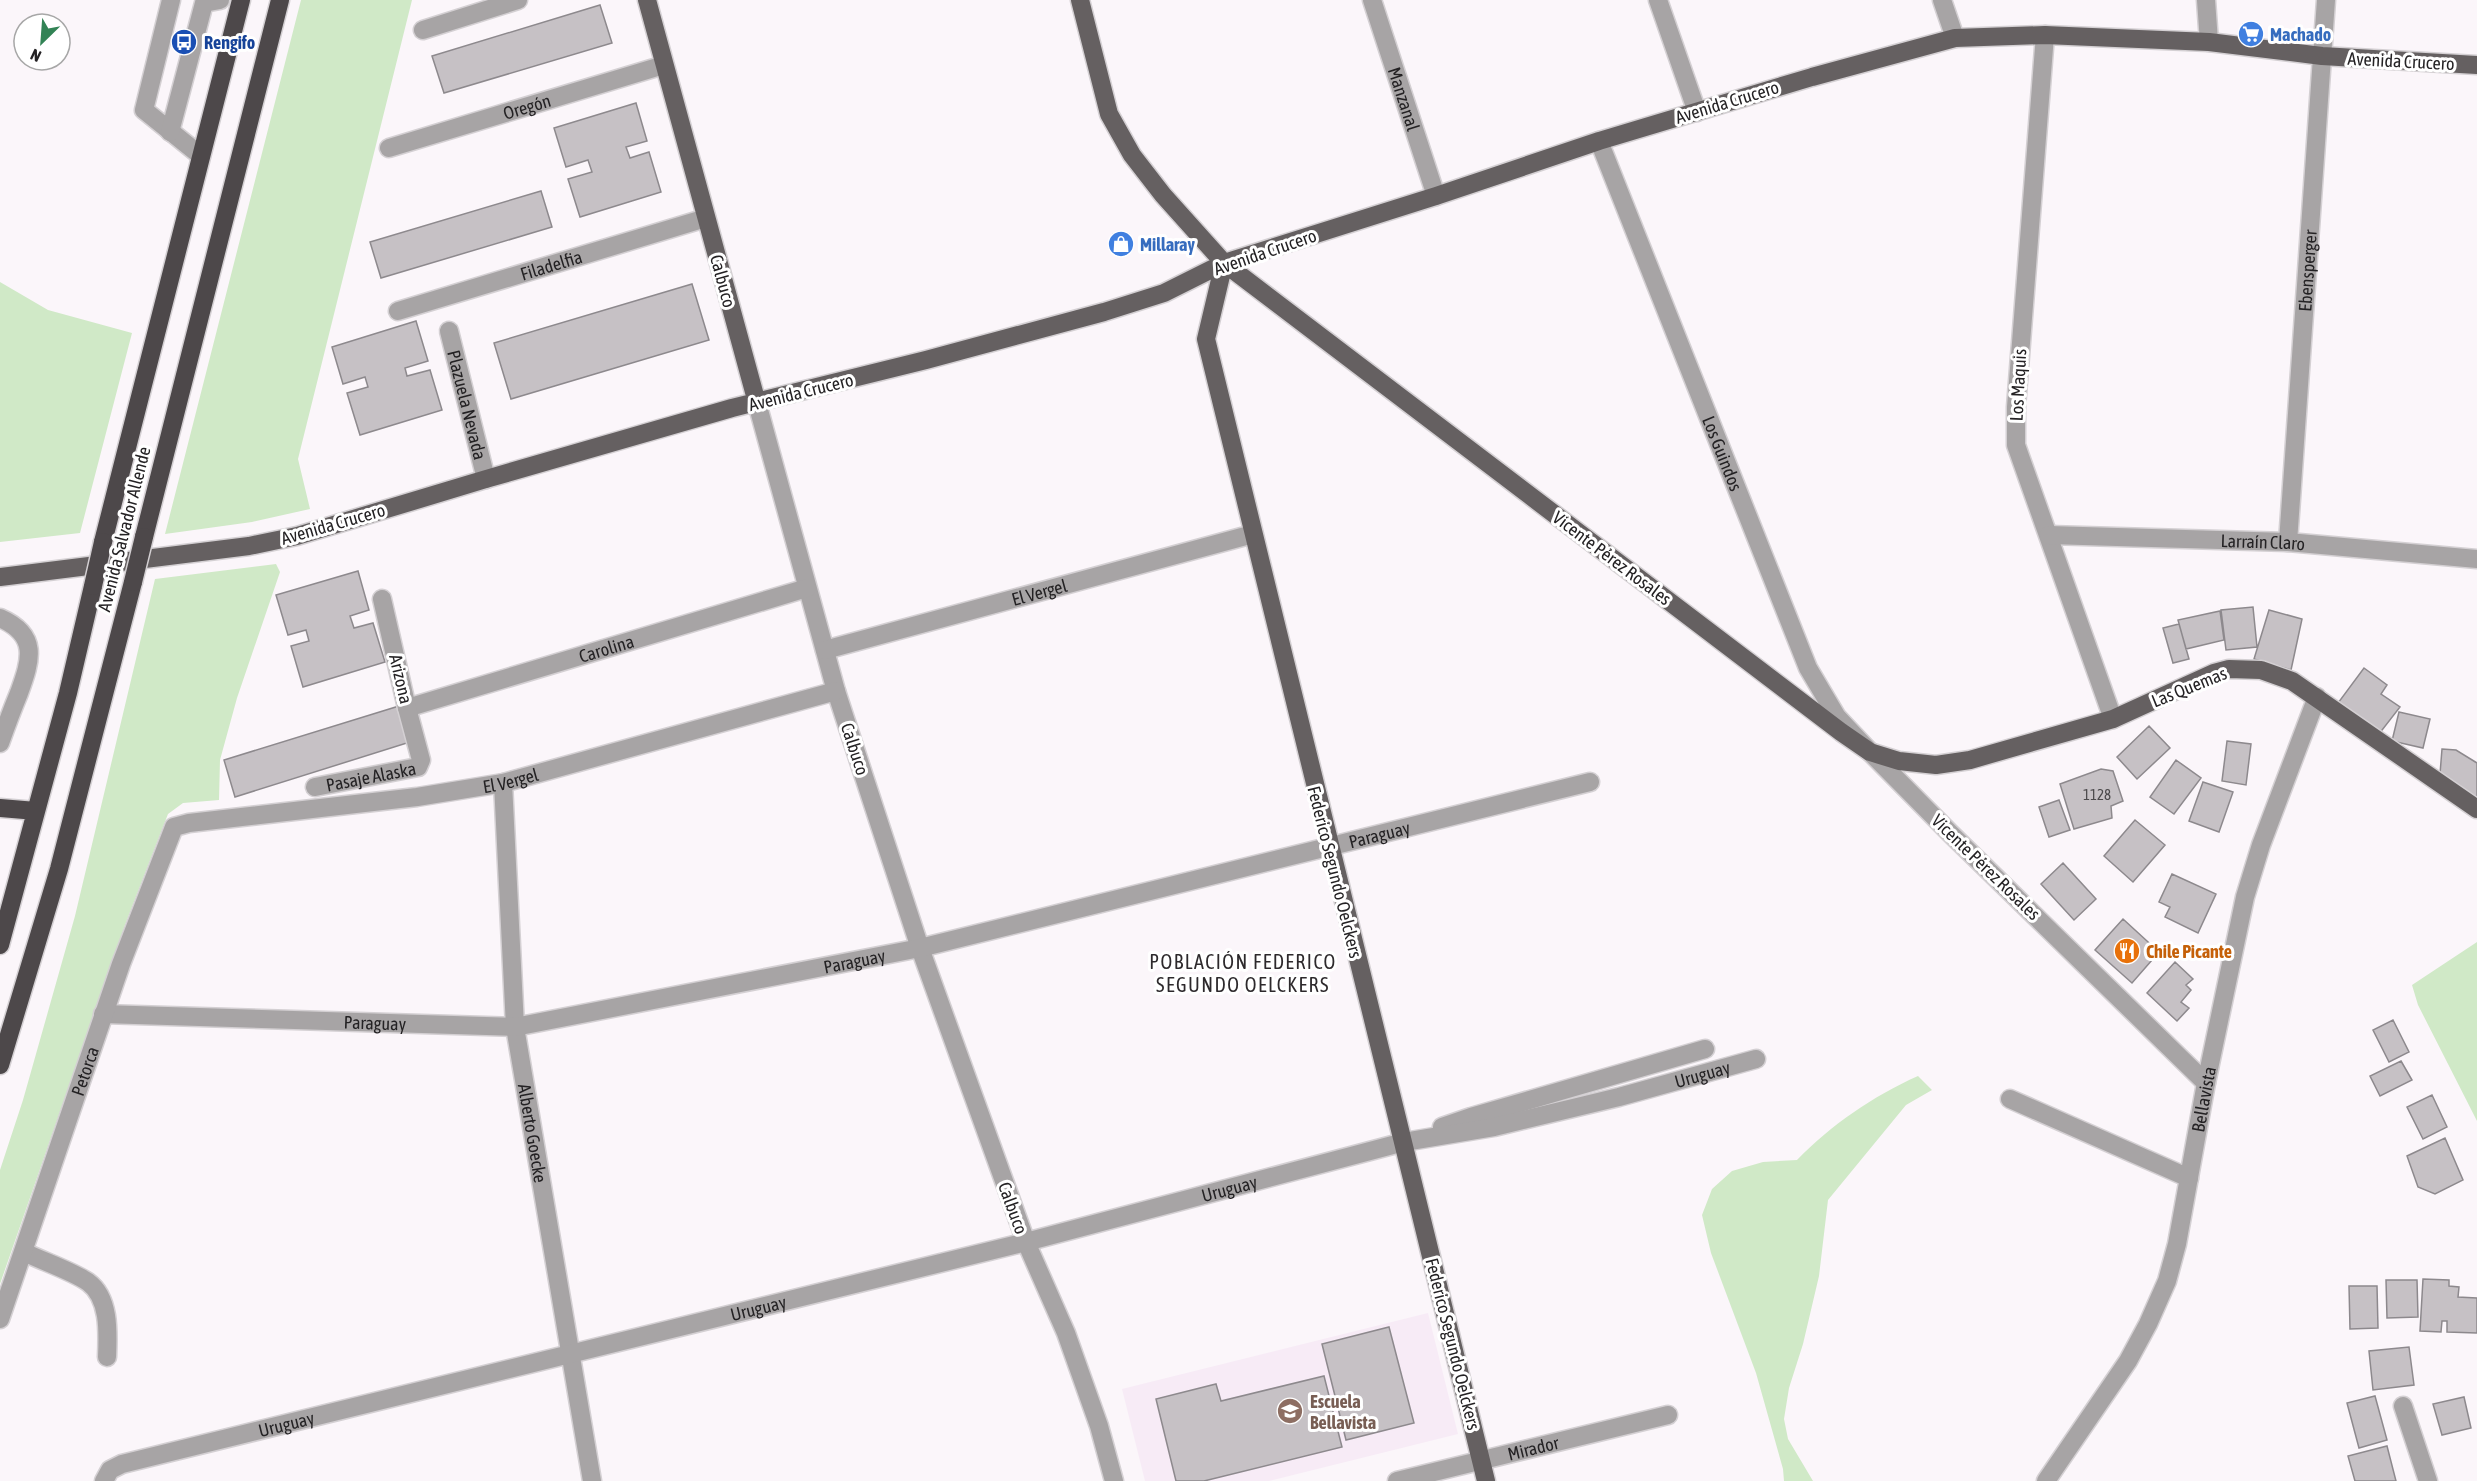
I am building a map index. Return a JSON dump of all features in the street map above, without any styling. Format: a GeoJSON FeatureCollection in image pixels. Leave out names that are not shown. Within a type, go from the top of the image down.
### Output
{"type":"FeatureCollection","features":[{"type":"Feature","properties":{"kind":"highway","name":"Avenida Salvador Allende"},"geometry":{"type":"LineString","coordinates":[[0,945],[68,693],[103,542],[241,0]]}},
{"type":"Feature","properties":{"kind":"highway","name":"Avenida Salvador Allende"},"geometry":{"type":"LineString","coordinates":[[0,1065],[59,869],[280,0]]}},
{"type":"Feature","properties":{"kind":"highway"},"geometry":{"type":"LineString","coordinates":[[0,808],[36,811]]}},
{"type":"Feature","properties":{"kind":"main road","name":"Calbuco"},"geometry":{"type":"LineString","coordinates":[[647,0],[757,403]]}},
{"type":"Feature","properties":{"kind":"main road","name":"Vicente Pérez Rosales"},"geometry":{"type":"LineString","coordinates":[[1080,0],[1109,114],[1132,155],[1163,195],[1224,263],[1822,718],[1870,752]]}},
{"type":"Feature","properties":{"kind":"main road","name":"Avenida Crucero"},"geometry":{"type":"LineString","coordinates":[[0,577],[278,541],[486,479],[757,403],[1104,312],[1164,293],[1224,263],[1436,196],[1599,141],[1812,77],[1955,38],[2045,35],[2209,42],[2322,56],[2477,65]]}},
{"type":"Feature","properties":{"kind":"main road","name":"Federico Segundo Oelckers"},"geometry":{"type":"LineString","coordinates":[[1224,263],[1206,339],[1328,846],[1404,1142],[1486,1481]]}},
{"type":"Feature","properties":{"kind":"main road","name":"Las Quemas"},"geometry":{"type":"LineString","coordinates":[[1870,752],[1918,765],[1959,762],[2113,720],[2214,673],[2229,669],[2261,670],[2292,681],[2318,697],[2477,809]]}},
{"type":"Feature","properties":{"kind":"street"},"geometry":{"type":"LineString","coordinates":[[171,0],[144,110],[201,156]]}},
{"type":"Feature","properties":{"kind":"street"},"geometry":{"type":"LineString","coordinates":[[170,132],[204,3],[220,0]]}},
{"type":"Feature","properties":{"kind":"street"},"geometry":{"type":"LineString","coordinates":[[423,30],[518,0]]}},
{"type":"Feature","properties":{"kind":"street","name":"Manzanal"},"geometry":{"type":"LineString","coordinates":[[1372,0],[1436,196]]}},
{"type":"Feature","properties":{"kind":"street"},"geometry":{"type":"LineString","coordinates":[[1658,0],[1697,112]]}},
{"type":"Feature","properties":{"kind":"street"},"geometry":{"type":"LineString","coordinates":[[1942,0],[1955,38]]}},
{"type":"Feature","properties":{"kind":"street"},"geometry":{"type":"LineString","coordinates":[[2206,0],[2209,42]]}},
{"type":"Feature","properties":{"kind":"street","name":"Ebensperger"},"geometry":{"type":"LineString","coordinates":[[2288,542],[2326,0]]}},
{"type":"Feature","properties":{"kind":"street","name":"Los Maquis"},"geometry":{"type":"LineString","coordinates":[[2045,35],[2016,407],[2016,445],[2113,720]]}},
{"type":"Feature","properties":{"kind":"street","name":"Oregón"},"geometry":{"type":"LineString","coordinates":[[389,148],[664,65]]}},
{"type":"Feature","properties":{"kind":"street","name":"Los Guindos"},"geometry":{"type":"LineString","coordinates":[[1599,141],[1808,668],[1837,717],[1870,752]]}},
{"type":"Feature","properties":{"kind":"street","name":"Filadelfia"},"geometry":{"type":"LineString","coordinates":[[398,311],[706,218]]}},
{"type":"Feature","properties":{"kind":"street","name":"Plazuela Nevada"},"geometry":{"type":"LineString","coordinates":[[449,331],[486,479]]}},
{"type":"Feature","properties":{"kind":"street","name":"Calbuco"},"geometry":{"type":"LineString","coordinates":[[757,403],[836,691],[920,948],[1026,1242],[1066,1333],[1099,1426],[1114,1481]]}},
{"type":"Feature","properties":{"kind":"street","name":"El Vergel"},"geometry":{"type":"LineString","coordinates":[[825,650],[1253,534]]}},
{"type":"Feature","properties":{"kind":"street","name":"Larraín Claro"},"geometry":{"type":"LineString","coordinates":[[2049,535],[2288,542],[2477,559]]}},
{"type":"Feature","properties":{"kind":"street","name":"Carolina"},"geometry":{"type":"LineString","coordinates":[[407,708],[807,588]]}},
{"type":"Feature","properties":{"kind":"street","name":"Arizona"},"geometry":{"type":"LineString","coordinates":[[382,598],[421,760]]}},
{"type":"Feature","properties":{"kind":"street"},"geometry":{"type":"LineString","coordinates":[[0,618],[15,625],[24,635],[30,650],[28,669],[0,743]]}},
{"type":"Feature","properties":{"kind":"street","name":"El Vergel"},"geometry":{"type":"LineString","coordinates":[[178,825],[417,797],[503,783],[836,691]]}},
{"type":"Feature","properties":{"kind":"street","name":"Bellavista"},"geometry":{"type":"LineString","coordinates":[[2046,1481],[2128,1360],[2158,1304],[2172,1264],[2206,1083],[2248,887],[2261,845],[2318,697]]}},
{"type":"Feature","properties":{"kind":"street","name":"Vicente Pérez Rosales"},"geometry":{"type":"LineString","coordinates":[[1870,752],[2206,1083]]}},
{"type":"Feature","properties":{"kind":"street","name":"Pasaje Alaska"},"geometry":{"type":"LineString","coordinates":[[315,787],[418,767],[421,760]]}},
{"type":"Feature","properties":{"kind":"street","name":"Paraguay"},"geometry":{"type":"LineString","coordinates":[[103,1014],[515,1027],[920,948],[1590,782]]}},
{"type":"Feature","properties":{"kind":"street","name":"Alberto Goecke"},"geometry":{"type":"LineString","coordinates":[[503,783],[515,1027],[592,1481]]}},
{"type":"Feature","properties":{"kind":"street","name":"Petorca"},"geometry":{"type":"LineString","coordinates":[[0,1319],[103,1014],[158,865],[172,831],[178,825]]}},
{"type":"Feature","properties":{"kind":"street","name":"Uruguay"},"geometry":{"type":"LineString","coordinates":[[1404,1142],[1471,1117],[1705,1049]]}},
{"type":"Feature","properties":{"kind":"street","name":"Uruguay"},"geometry":{"type":"LineString","coordinates":[[107,1475],[122,1464],[1026,1242],[1404,1142],[1494,1127],[1756,1059]]}},
{"type":"Feature","properties":{"kind":"street"},"geometry":{"type":"LineString","coordinates":[[2010,1099],[2189,1178]]}},
{"type":"Feature","properties":{"kind":"street"},"geometry":{"type":"LineString","coordinates":[[24,1252],[89,1283],[102,1303],[109,1326],[107,1357]]}},
{"type":"Feature","properties":{"kind":"street"},"geometry":{"type":"LineString","coordinates":[[2403,1406],[2428,1481]]}},
{"type":"Feature","properties":{"kind":"street","name":"Mirador"},"geometry":{"type":"LineString","coordinates":[[1396,1481],[1668,1415]]}},
{"type":"Feature","properties":{"kind":"shaded area","name":"Escuela Bellavista"},"geometry":{"type":"Polygon","coordinates":[[[1428,1313],[1458,1434],[1269,1481],[1145,1481],[1122,1389],[1428,1313]]]}},
{"type":"Feature","properties":{"kind":"green space"},"geometry":{"type":"Polygon","coordinates":[[[301,0],[412,0],[298,459],[310,509],[252,522],[165,534],[301,0]]]}},
{"type":"Feature","properties":{"kind":"green space"},"geometry":{"type":"Polygon","coordinates":[[[0,282],[48,310],[132,333],[80,533],[0,542],[0,282]]]}},
{"type":"Feature","properties":{"kind":"green space"},"geometry":{"type":"Polygon","coordinates":[[[276,564],[280,572],[237,698],[220,760],[219,800],[183,803],[168,814],[125,925],[0,1284],[0,1170],[23,1100],[75,916],[155,579],[276,564]]]}},
{"type":"Feature","properties":{"kind":"green space"},"geometry":{"type":"Polygon","coordinates":[[[2477,942],[2477,1121],[2418,1005],[2412,985],[2477,942]]]}},
{"type":"Feature","properties":{"kind":"green space"},"geometry":{"type":"Polygon","coordinates":[[[1918,1076],[1932,1090],[1906,1105],[1828,1200],[1819,1276],[1803,1344],[1789,1388],[1784,1419],[1788,1439],[1813,1481],[1784,1481],[1783,1469],[1756,1373],[1711,1253],[1702,1215],[1712,1189],[1732,1171],[1763,1162],[1797,1160],[1853,1112],[1918,1076]]]}},
{"type":"Feature","properties":{"kind":"building"},"geometry":{"type":"Polygon","coordinates":[[[600,5],[612,43],[444,93],[432,56],[600,5]]]}},
{"type":"Feature","properties":{"kind":"building"},"geometry":{"type":"Polygon","coordinates":[[[636,103],[647,141],[626,147],[630,158],[649,152],[661,192],[580,217],[568,179],[592,172],[588,160],[566,167],[554,128],[636,103]]]}},
{"type":"Feature","properties":{"kind":"building"},"geometry":{"type":"Polygon","coordinates":[[[541,191],[552,227],[381,278],[370,242],[541,191]]]}},
{"type":"Feature","properties":{"kind":"building"},"geometry":{"type":"Polygon","coordinates":[[[692,284],[709,340],[511,399],[494,343],[692,284]]]}},
{"type":"Feature","properties":{"kind":"building"},"geometry":{"type":"Polygon","coordinates":[[[416,321],[428,361],[405,368],[407,376],[430,370],[442,410],[360,435],[347,393],[368,387],[365,377],[343,384],[332,347],[416,321]]]}},
{"type":"Feature","properties":{"kind":"building"},"geometry":{"type":"Polygon","coordinates":[[[358,571],[369,610],[350,616],[354,628],[373,623],[385,662],[303,687],[291,646],[309,641],[306,630],[288,635],[276,595],[358,571]]]}},
{"type":"Feature","properties":{"kind":"building"},"geometry":{"type":"Polygon","coordinates":[[[2253,607],[2257,647],[2226,650],[2221,610],[2253,607]]]}},
{"type":"Feature","properties":{"kind":"building"},"geometry":{"type":"Polygon","coordinates":[[[2269,610],[2302,619],[2291,670],[2254,659],[2269,610]]]}},
{"type":"Feature","properties":{"kind":"building"},"geometry":{"type":"Polygon","coordinates":[[[2220,611],[2224,640],[2186,649],[2178,620],[2220,611]]]}},
{"type":"Feature","properties":{"kind":"building"},"geometry":{"type":"Polygon","coordinates":[[[2179,624],[2189,659],[2173,663],[2163,628],[2179,624]]]}},
{"type":"Feature","properties":{"kind":"building"},"geometry":{"type":"Polygon","coordinates":[[[2364,668],[2387,685],[2381,694],[2400,707],[2379,734],[2338,703],[2364,668]]]}},
{"type":"Feature","properties":{"kind":"building"},"geometry":{"type":"Polygon","coordinates":[[[399,706],[410,742],[235,797],[224,760],[399,706]]]}},
{"type":"Feature","properties":{"kind":"building"},"geometry":{"type":"Polygon","coordinates":[[[2399,712],[2430,719],[2423,748],[2392,741],[2399,712]]]}},
{"type":"Feature","properties":{"kind":"building"},"geometry":{"type":"Polygon","coordinates":[[[2149,726],[2170,748],[2137,779],[2117,757],[2149,726]]]}},
{"type":"Feature","properties":{"kind":"building"},"geometry":{"type":"Polygon","coordinates":[[[2227,741],[2251,744],[2246,785],[2222,781],[2227,741]]]}},
{"type":"Feature","properties":{"kind":"building"},"geometry":{"type":"Polygon","coordinates":[[[2442,749],[2456,750],[2477,763],[2477,801],[2440,774],[2442,749]]]}},
{"type":"Feature","properties":{"kind":"building"},"geometry":{"type":"Polygon","coordinates":[[[2176,760],[2201,778],[2174,814],[2150,797],[2176,760]]]}},
{"type":"Feature","properties":{"kind":"building"},"geometry":{"type":"Polygon","coordinates":[[[2101,769],[2113,771],[2123,801],[2111,806],[2112,818],[2074,829],[2060,784],[2101,769]]]}},
{"type":"Feature","properties":{"kind":"building"},"geometry":{"type":"Polygon","coordinates":[[[2203,782],[2233,792],[2219,832],[2189,821],[2203,782]]]}},
{"type":"Feature","properties":{"kind":"building"},"geometry":{"type":"Polygon","coordinates":[[[2059,800],[2070,830],[2049,837],[2039,807],[2059,800]]]}},
{"type":"Feature","properties":{"kind":"building"},"geometry":{"type":"Polygon","coordinates":[[[2135,820],[2165,845],[2133,882],[2104,856],[2135,820]]]}},
{"type":"Feature","properties":{"kind":"building"},"geometry":{"type":"Polygon","coordinates":[[[2063,863],[2096,899],[2074,920],[2041,884],[2063,863]]]}},
{"type":"Feature","properties":{"kind":"building"},"geometry":{"type":"Polygon","coordinates":[[[2172,874],[2216,894],[2198,933],[2165,917],[2170,907],[2159,902],[2172,874]]]}},
{"type":"Feature","properties":{"kind":"building","name":"Chile Picante"},"geometry":{"type":"Polygon","coordinates":[[[2123,919],[2159,952],[2132,983],[2095,950],[2123,919]]]}},
{"type":"Feature","properties":{"kind":"building"},"geometry":{"type":"Polygon","coordinates":[[[2175,962],[2193,979],[2186,985],[2191,990],[2181,1002],[2189,1008],[2177,1021],[2147,993],[2175,962]]]}},
{"type":"Feature","properties":{"kind":"building"},"geometry":{"type":"Polygon","coordinates":[[[2393,1020],[2409,1052],[2389,1062],[2373,1030],[2393,1020]]]}},
{"type":"Feature","properties":{"kind":"building"},"geometry":{"type":"Polygon","coordinates":[[[2401,1061],[2412,1080],[2380,1096],[2370,1076],[2401,1061]]]}},
{"type":"Feature","properties":{"kind":"building"},"geometry":{"type":"Polygon","coordinates":[[[2432,1095],[2447,1127],[2423,1139],[2407,1107],[2432,1095]]]}},
{"type":"Feature","properties":{"kind":"building"},"geometry":{"type":"Polygon","coordinates":[[[2445,1138],[2463,1180],[2435,1194],[2418,1187],[2407,1156],[2445,1138]]]}},
{"type":"Feature","properties":{"kind":"building"},"geometry":{"type":"Polygon","coordinates":[[[2423,1279],[2449,1280],[2449,1286],[2459,1287],[2458,1297],[2477,1298],[2477,1333],[2447,1332],[2447,1321],[2442,1321],[2441,1332],[2420,1331],[2423,1279]]]}},
{"type":"Feature","properties":{"kind":"building"},"geometry":{"type":"Polygon","coordinates":[[[2386,1280],[2417,1280],[2418,1317],[2387,1318],[2386,1280]]]}},
{"type":"Feature","properties":{"kind":"building"},"geometry":{"type":"Polygon","coordinates":[[[2349,1286],[2377,1286],[2378,1328],[2350,1329],[2349,1286]]]}},
{"type":"Feature","properties":{"kind":"building"},"geometry":{"type":"Polygon","coordinates":[[[1389,1327],[1414,1423],[1346,1440],[1322,1344],[1389,1327]]]}},
{"type":"Feature","properties":{"kind":"building"},"geometry":{"type":"Polygon","coordinates":[[[2409,1347],[2414,1385],[2373,1390],[2369,1351],[2409,1347]]]}},
{"type":"Feature","properties":{"kind":"building"},"geometry":{"type":"Polygon","coordinates":[[[1324,1376],[1342,1447],[1204,1481],[1176,1481],[1156,1399],[1216,1384],[1221,1401],[1324,1376]]]}},
{"type":"Feature","properties":{"kind":"building"},"geometry":{"type":"Polygon","coordinates":[[[2375,1396],[2387,1440],[2359,1448],[2347,1403],[2375,1396]]]}},
{"type":"Feature","properties":{"kind":"building"},"geometry":{"type":"Polygon","coordinates":[[[2464,1397],[2471,1428],[2442,1435],[2433,1404],[2464,1397]]]}},
{"type":"Feature","properties":{"kind":"building"},"geometry":{"type":"Polygon","coordinates":[[[2387,1446],[2396,1481],[2355,1481],[2348,1456],[2387,1446]]]}},
{"type":"Feature","properties":{"kind":"place","name":"Machado"},"geometry":{"type":"Point","coordinates":[2251,34]}},
{"type":"Feature","properties":{"kind":"place","name":"Rengifo"},"geometry":{"type":"Point","coordinates":[184,42]}},
{"type":"Feature","properties":{"kind":"place","name":"Millaray"},"geometry":{"type":"Point","coordinates":[1121,244]}},
{"type":"Feature","properties":{"kind":"place","name":"Chile Picante"},"geometry":{"type":"Point","coordinates":[2127,951]}},
{"type":"Feature","properties":{"kind":"place","name":"Escuela Bellavista"},"geometry":{"type":"Point","coordinates":[1290,1411]}},
{"type":"Feature","properties":{"kind":"district","name":"POBLACIÓN FEDERICO SEGUNDO OELCKERS"},"geometry":{"type":"Point","coordinates":[1243,972]}}]}
